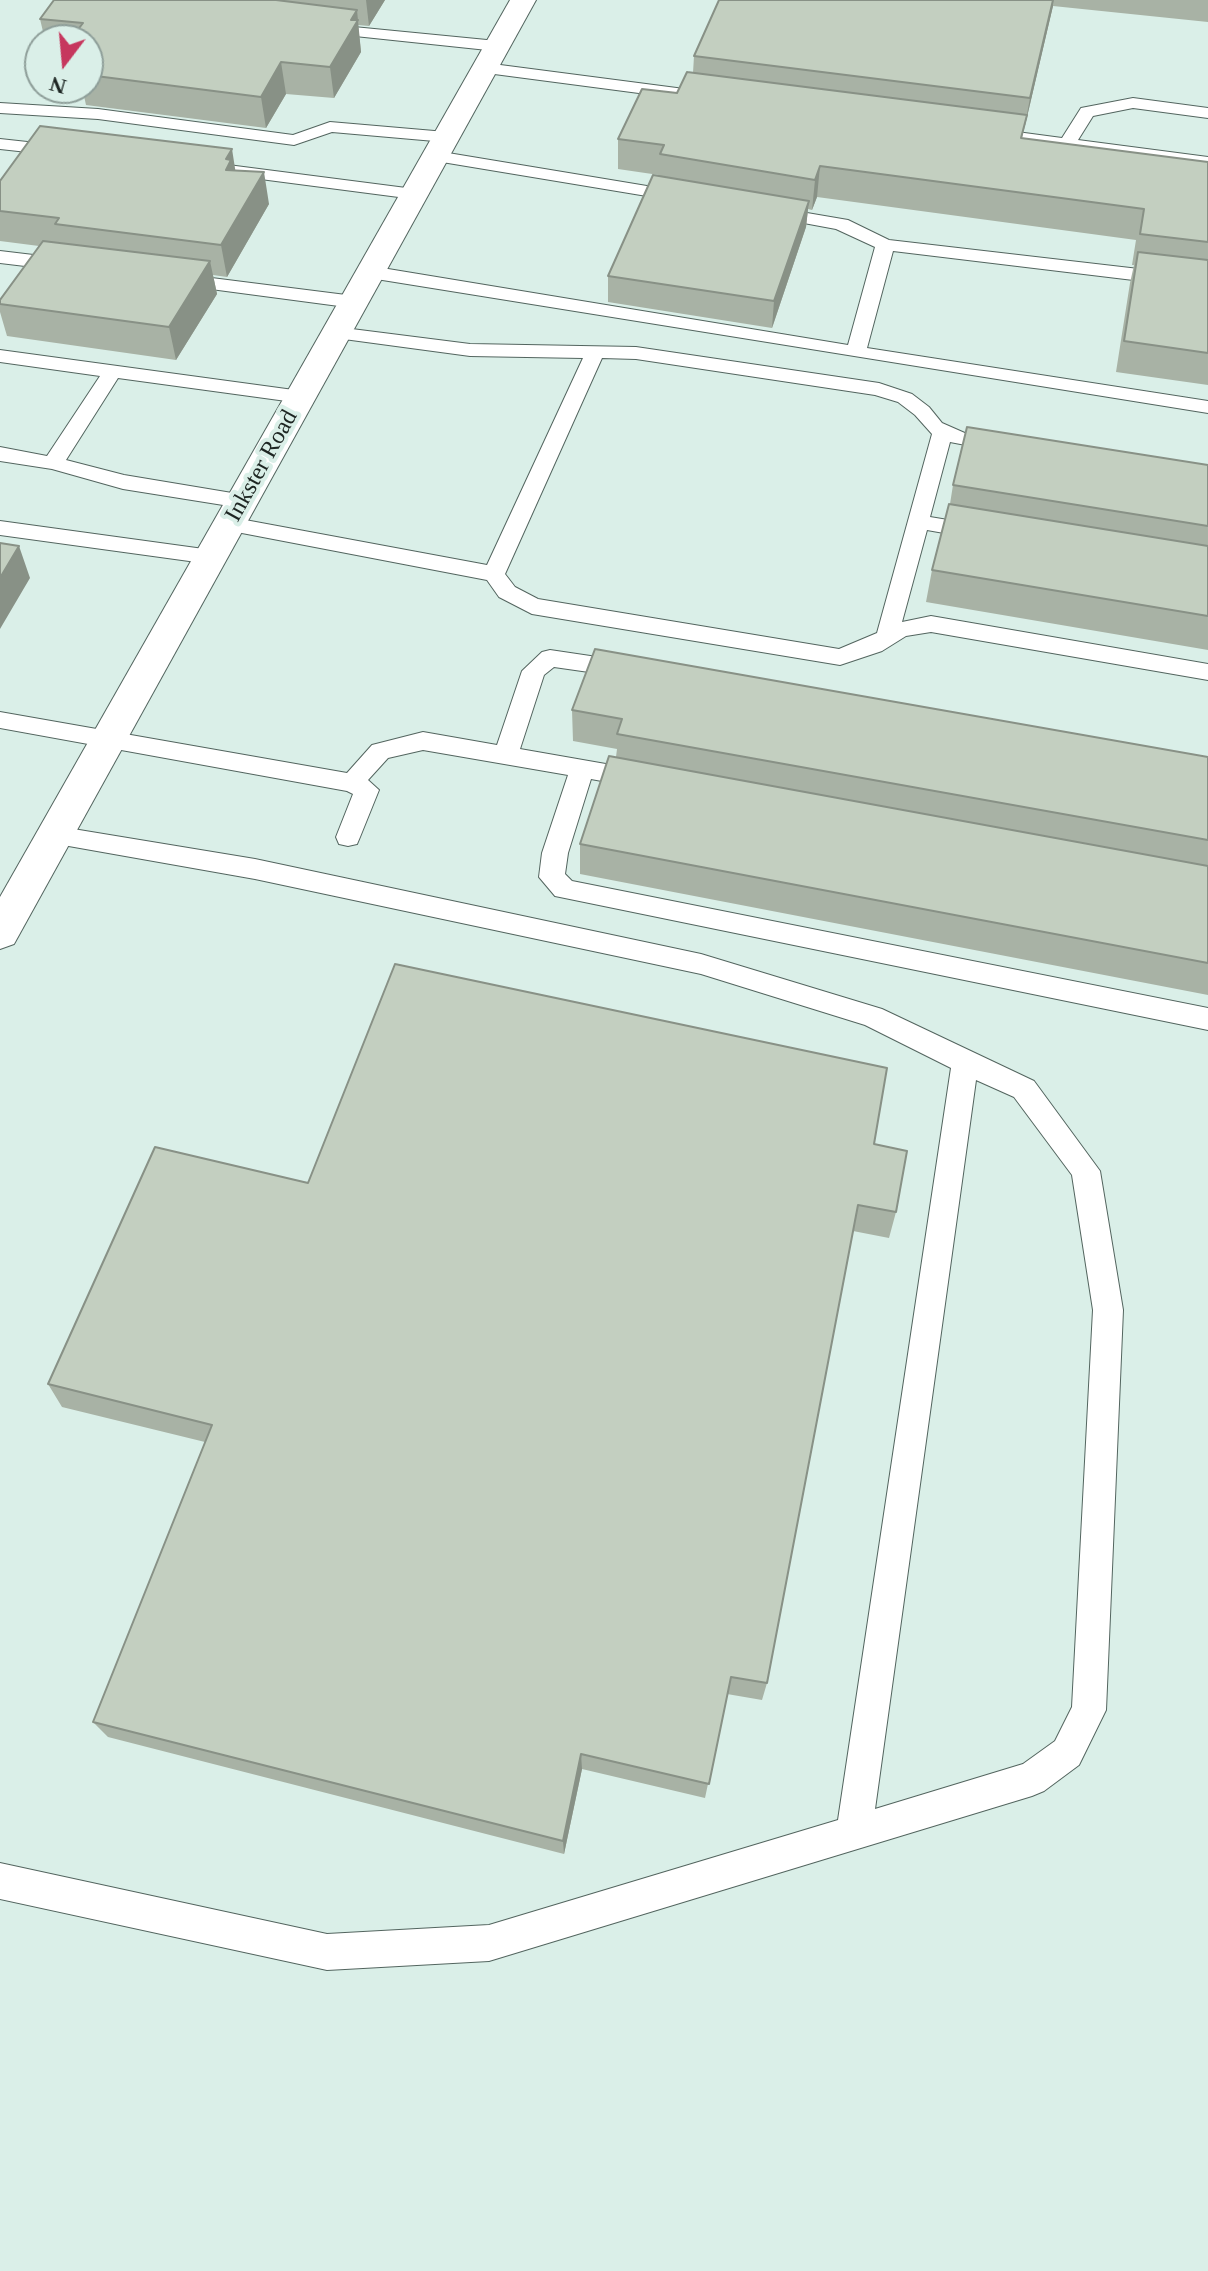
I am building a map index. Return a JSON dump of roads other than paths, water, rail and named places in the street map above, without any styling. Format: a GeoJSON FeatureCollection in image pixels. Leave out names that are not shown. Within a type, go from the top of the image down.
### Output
{"type":"FeatureCollection","features":[{"type":"Feature","properties":{"kind":"main road","name":"Inkster Road"},"geometry":{"type":"LineString","coordinates":[[0,933],[9,900],[55,835],[523,0]]}},
{"type":"Feature","properties":{"kind":"lane"},"geometry":{"type":"LineString","coordinates":[[300,26],[741,101]]}},
{"type":"Feature","properties":{"kind":"lane"},"geometry":{"type":"LineString","coordinates":[[1067,144],[1087,112],[1133,103],[1208,113]]}},
{"type":"Feature","properties":{"kind":"lane"},"geometry":{"type":"LineString","coordinates":[[0,108],[98,114],[294,140],[330,127],[441,146],[700,200]]}},
{"type":"Feature","properties":{"kind":"lane"},"geometry":{"type":"LineString","coordinates":[[974,132],[1208,162]]}},
{"type":"Feature","properties":{"kind":"lane"},"geometry":{"type":"LineString","coordinates":[[0,144],[86,153]]}},
{"type":"Feature","properties":{"kind":"lane"},"geometry":{"type":"LineString","coordinates":[[203,167],[414,194]]}},
{"type":"Feature","properties":{"kind":"lane"},"geometry":{"type":"LineString","coordinates":[[747,208],[841,224],[885,245],[1208,283]]}},
{"type":"Feature","properties":{"kind":"lane"},"geometry":{"type":"LineString","coordinates":[[856,352],[885,245]]}},
{"type":"Feature","properties":{"kind":"lane"},"geometry":{"type":"LineString","coordinates":[[0,257],[93,269]]}},
{"type":"Feature","properties":{"kind":"lane"},"geometry":{"type":"LineString","coordinates":[[370,272],[1208,407]]}},
{"type":"Feature","properties":{"kind":"lane"},"geometry":{"type":"LineString","coordinates":[[155,276],[354,302]]}},
{"type":"Feature","properties":{"kind":"lane"},"geometry":{"type":"LineString","coordinates":[[336,333],[470,350],[636,353],[879,389],[905,398],[943,431],[962,440],[1023,450]]}},
{"type":"Feature","properties":{"kind":"lane"},"geometry":{"type":"LineString","coordinates":[[494,574],[595,353]]}},
{"type":"Feature","properties":{"kind":"lane"},"geometry":{"type":"LineString","coordinates":[[0,356],[301,397]]}},
{"type":"Feature","properties":{"kind":"lane"},"geometry":{"type":"LineString","coordinates":[[53,463],[113,371]]}},
{"type":"Feature","properties":{"kind":"lane"},"geometry":{"type":"LineString","coordinates":[[887,637],[943,431]]}},
{"type":"Feature","properties":{"kind":"lane"},"geometry":{"type":"LineString","coordinates":[[0,454],[53,463],[236,512],[494,574],[507,592],[532,606],[840,657],[874,645],[900,630],[931,624],[1208,672]]}},
{"type":"Feature","properties":{"kind":"lane"},"geometry":{"type":"LineString","coordinates":[[919,522],[995,535]]}},
{"type":"Feature","properties":{"kind":"lane"},"geometry":{"type":"LineString","coordinates":[[0,528],[211,557]]}},
{"type":"Feature","properties":{"kind":"lane"},"geometry":{"type":"LineString","coordinates":[[506,754],[534,671],[550,658],[641,672]]}},
{"type":"Feature","properties":{"kind":"lane"},"geometry":{"type":"LineString","coordinates":[[0,720],[352,783],[367,790],[348,837]]}},
{"type":"Feature","properties":{"kind":"lane"},"geometry":{"type":"LineString","coordinates":[[352,783],[380,751],[423,741],[658,782]]}},
{"type":"Feature","properties":{"kind":"lane"},"geometry":{"type":"LineString","coordinates":[[582,768],[555,853],[552,877],[564,889],[1208,1019]]}},
{"type":"Feature","properties":{"kind":"lane"},"geometry":{"type":"LineString","coordinates":[[0,1881],[327,1952],[489,1943],[1032,1779],[1067,1753],[1089,1710],[1108,1310],[1086,1171],[1024,1089],[873,1017],[701,964],[255,869],[55,835]]}},
{"type":"Feature","properties":{"kind":"lane"},"geometry":{"type":"LineString","coordinates":[[854,1833],[965,1063]]}}]}
